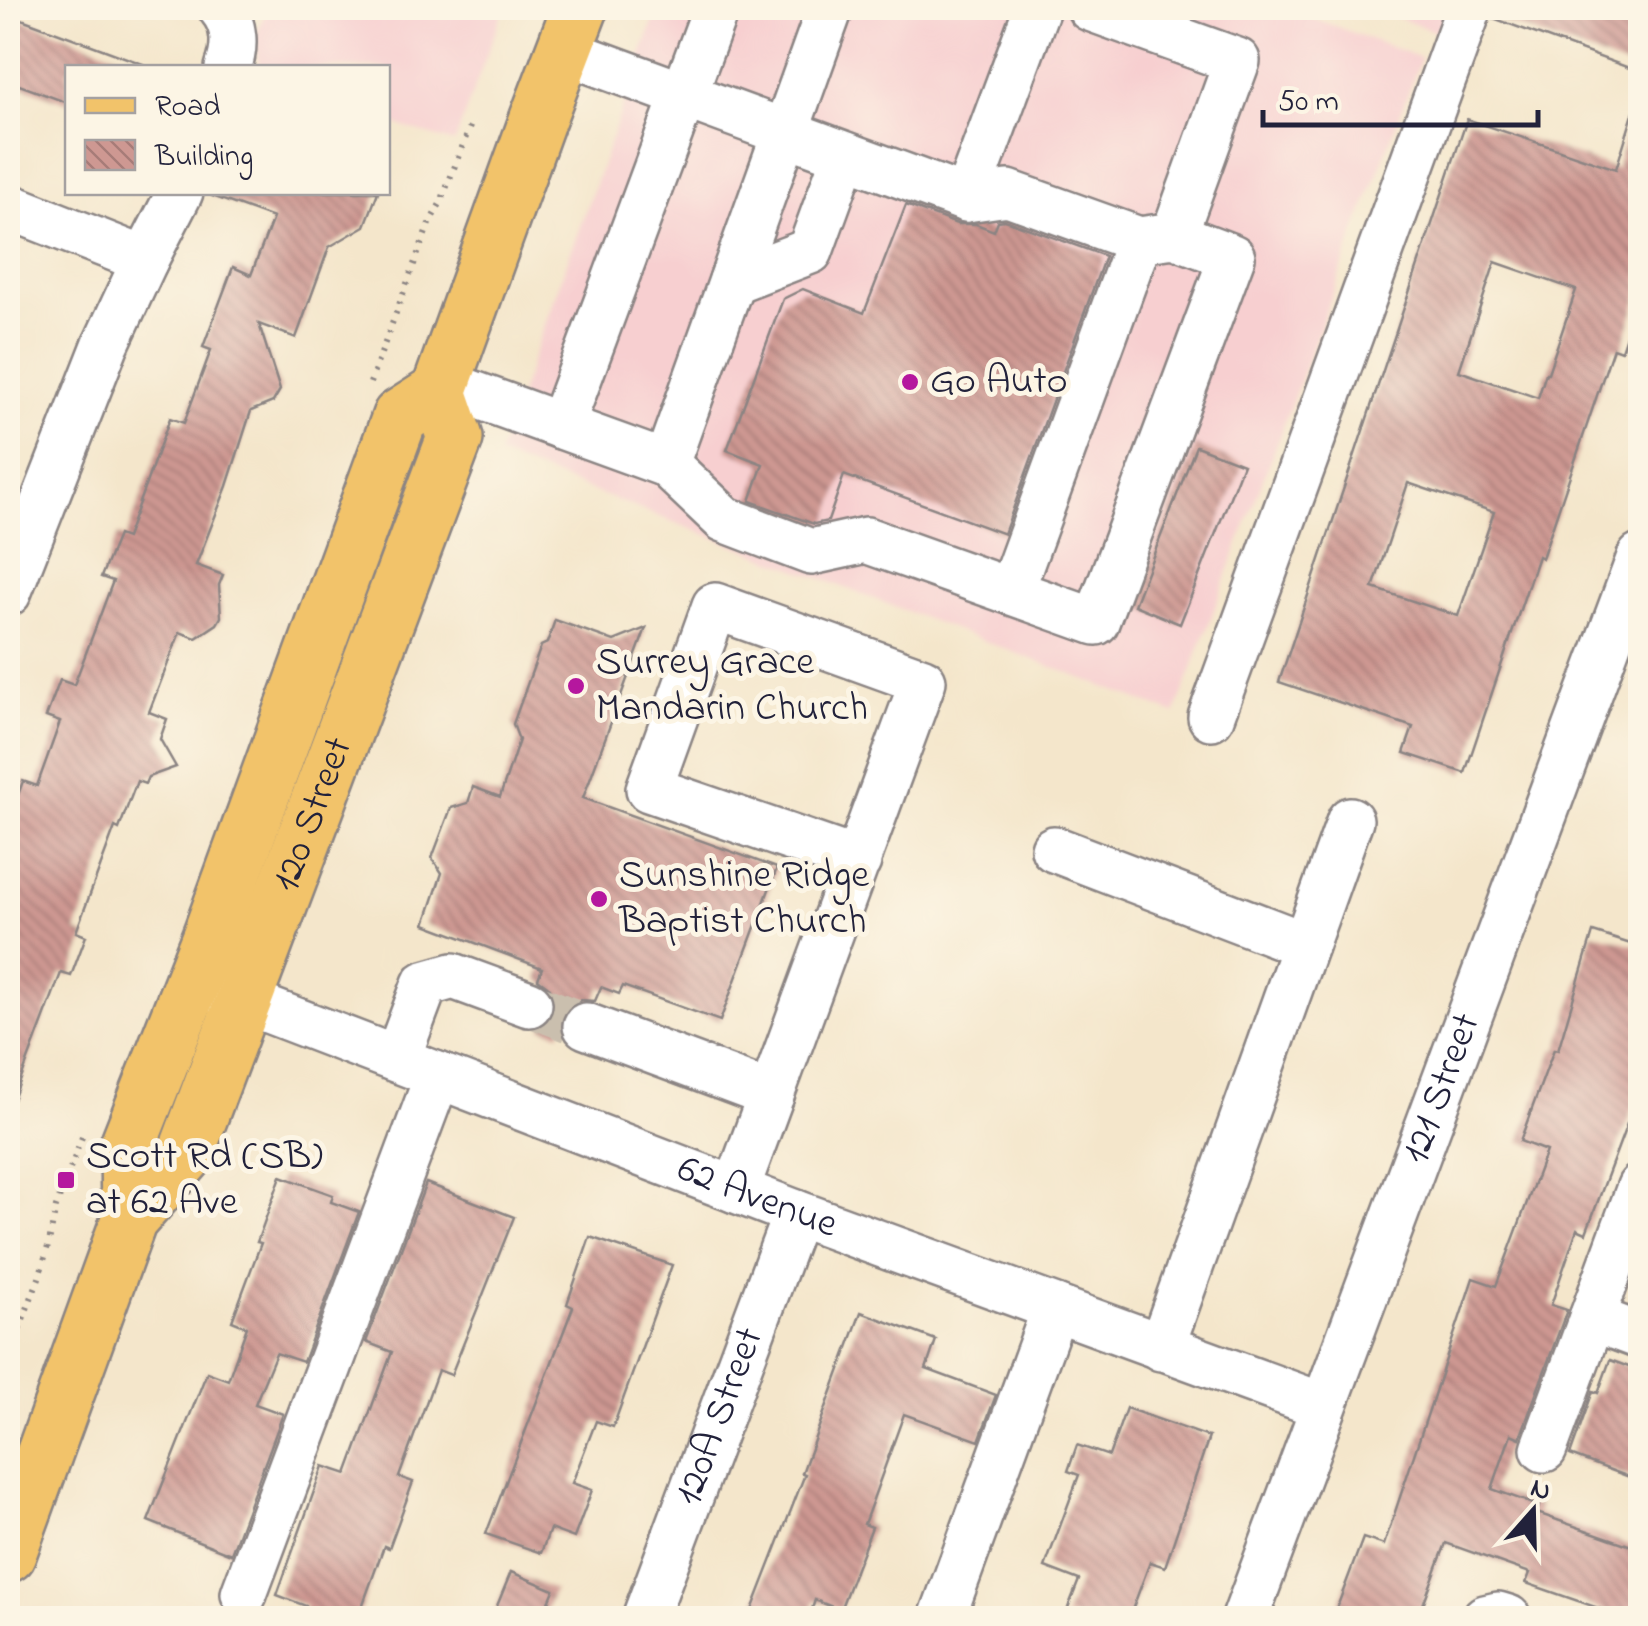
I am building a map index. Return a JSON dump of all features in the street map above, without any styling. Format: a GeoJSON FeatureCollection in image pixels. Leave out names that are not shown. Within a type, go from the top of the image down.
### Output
{"type":"FeatureCollection","features":[{"type":"Feature","properties":{"kind":"main road"},"geometry":{"type":"LineString","coordinates":[[441,388],[572,29]]}},
{"type":"Feature","properties":{"kind":"main road","name":"120 Street"},"geometry":{"type":"LineString","coordinates":[[8,1554],[129,1220],[128,1145],[193,981],[400,417],[441,388],[456,438],[185,1156],[129,1220]]}},
{"type":"Feature","properties":{"kind":"street"},"geometry":{"type":"LineString","coordinates":[[221,8],[230,18],[231,60]]}},
{"type":"Feature","properties":{"kind":"street"},"geometry":{"type":"LineString","coordinates":[[561,426],[716,8]]}},
{"type":"Feature","properties":{"kind":"street"},"geometry":{"type":"LineString","coordinates":[[666,464],[830,8]]}},
{"type":"Feature","properties":{"kind":"street"},"geometry":{"type":"LineString","coordinates":[[966,199],[1037,8]]}},
{"type":"Feature","properties":{"kind":"street"},"geometry":{"type":"LineString","coordinates":[[1011,591],[1157,238],[1236,61],[1090,8]]}},
{"type":"Feature","properties":{"kind":"street"},"geometry":{"type":"LineString","coordinates":[[1211,717],[1469,8]]}},
{"type":"Feature","properties":{"kind":"street"},"geometry":{"type":"LineString","coordinates":[[441,388],[666,464],[724,519],[812,552],[866,540],[1096,622],[1232,257],[1008,193],[966,199],[683,95],[572,29]]}},
{"type":"Feature","properties":{"kind":"street"},"geometry":{"type":"LineString","coordinates":[[732,281],[810,251],[845,154]]}},
{"type":"Feature","properties":{"kind":"street"},"geometry":{"type":"LineString","coordinates":[[8,593],[104,346],[178,195]]}},
{"type":"Feature","properties":{"kind":"street"},"geometry":{"type":"LineString","coordinates":[[8,206],[145,260]]}},
{"type":"Feature","properties":{"kind":"street","name":"121 Street"},"geometry":{"type":"LineString","coordinates":[[1245,1618],[1640,557]]}},
{"type":"Feature","properties":{"kind":"street"},"geometry":{"type":"LineString","coordinates":[[736,1190],[772,1095],[858,861],[924,681],[715,606],[649,789],[858,861]]}},
{"type":"Feature","properties":{"kind":"street"},"geometry":{"type":"LineString","coordinates":[[1161,1348],[1350,820]]}},
{"type":"Feature","properties":{"kind":"street"},"geometry":{"type":"LineString","coordinates":[[1054,848],[1305,945]]}},
{"type":"Feature","properties":{"kind":"street"},"geometry":{"type":"LineString","coordinates":[[244,1594],[418,1067],[425,984],[453,976],[529,1004]]}},
{"type":"Feature","properties":{"kind":"street","name":"62 Avenue"},"geometry":{"type":"LineString","coordinates":[[193,981],[796,1214],[1323,1406]]}},
{"type":"Feature","properties":{"kind":"street"},"geometry":{"type":"LineString","coordinates":[[586,1026],[772,1095]]}},
{"type":"Feature","properties":{"kind":"street"},"geometry":{"type":"LineString","coordinates":[[1544,1450],[1640,1187]]}},
{"type":"Feature","properties":{"kind":"street","name":"120A Street"},"geometry":{"type":"LineString","coordinates":[[645,1618],[796,1214]]}},
{"type":"Feature","properties":{"kind":"street"},"geometry":{"type":"LineString","coordinates":[[942,1618],[1055,1308]]}},
{"type":"Feature","properties":{"kind":"street"},"geometry":{"type":"LineString","coordinates":[[1592,1318],[1640,1336]]}},
{"type":"Feature","properties":{"kind":"street"},"geometry":{"type":"LineString","coordinates":[[1485,1618],[1508,1618]]}},
{"type":"Feature","properties":{"kind":"shaded area"},"geometry":{"type":"Polygon","coordinates":[[[267,8],[504,8],[454,143],[390,123],[390,65],[260,65],[256,36],[267,8]]]}},
{"type":"Feature","properties":{"kind":"shaded area","name":"Go Auto"},"geometry":{"type":"Polygon","coordinates":[[[658,8],[1286,8],[1421,58],[1175,714],[498,455],[658,8]]]}},
{"type":"Feature","properties":{"kind":"shaded area"},"geometry":{"type":"Polygon","coordinates":[[[1370,8],[1452,8],[1442,34],[1370,8]]]}},
{"type":"Feature","properties":{"kind":"building"},"geometry":{"type":"Polygon","coordinates":[[[1495,8],[1640,8],[1640,72],[1493,18],[1495,8]]]}},
{"type":"Feature","properties":{"kind":"building"},"geometry":{"type":"Polygon","coordinates":[[[8,14],[143,64],[65,65],[65,102],[8,81],[8,14]]]}},
{"type":"Feature","properties":{"kind":"building"},"geometry":{"type":"Polygon","coordinates":[[[1634,111],[1640,112],[1640,294],[1621,351],[1613,348],[1465,773],[1404,753],[1413,727],[1279,682],[1467,119],[1616,169],[1634,111]],[[1495,262],[1459,371],[1538,398],[1576,290],[1495,262]],[[1408,483],[1373,588],[1458,616],[1494,512],[1408,483]]]}},
{"type":"Feature","properties":{"kind":"building"},"geometry":{"type":"Polygon","coordinates":[[[377,195],[365,226],[329,247],[296,338],[259,324],[280,390],[273,402],[251,411],[196,565],[223,575],[219,585],[221,617],[196,638],[180,632],[149,712],[167,719],[160,739],[176,767],[148,777],[145,784],[137,781],[119,829],[115,827],[76,932],[86,936],[71,976],[61,973],[10,1108],[8,823],[23,781],[37,786],[60,722],[46,717],[60,680],[74,685],[113,581],[101,577],[118,535],[126,538],[170,418],[184,423],[211,350],[203,347],[233,267],[251,275],[273,218],[212,196],[377,195]]]}},
{"type":"Feature","properties":{"kind":"building","name":"Go Auto"},"geometry":{"type":"Polygon","coordinates":[[[906,205],[957,224],[976,224],[994,231],[998,221],[1005,220],[1105,256],[1004,534],[844,475],[828,521],[814,524],[750,501],[763,464],[727,450],[783,299],[803,289],[864,313],[906,205]]]}},
{"type":"Feature","properties":{"kind":"building"},"geometry":{"type":"Polygon","coordinates":[[[1196,446],[1243,464],[1180,624],[1134,605],[1196,446]]]}},
{"type":"Feature","properties":{"kind":"building","name":"Sunshine Ridge Baptist Church"},"geometry":{"type":"Polygon","coordinates":[[[555,620],[614,641],[646,628],[583,798],[777,868],[720,1021],[623,986],[619,994],[601,987],[595,1001],[581,1000],[569,1006],[561,1018],[561,1033],[541,1027],[553,1014],[555,1001],[550,988],[538,979],[542,968],[425,924],[442,873],[432,858],[451,808],[468,803],[473,787],[500,797],[519,740],[513,724],[541,646],[547,643],[555,620]]]}},
{"type":"Feature","properties":{"kind":"building"},"geometry":{"type":"Polygon","coordinates":[[[1593,932],[1640,947],[1640,1089],[1586,1233],[1577,1229],[1551,1305],[1567,1310],[1520,1438],[1511,1434],[1492,1489],[1539,1506],[1537,1513],[1640,1549],[1640,1618],[1627,1618],[1526,1583],[1530,1573],[1446,1543],[1418,1618],[1333,1618],[1363,1538],[1384,1545],[1473,1278],[1496,1286],[1546,1151],[1520,1141],[1554,1049],[1558,1050],[1593,932]]]}},
{"type":"Feature","properties":{"kind":"building"},"geometry":{"type":"Polygon","coordinates":[[[281,1176],[333,1195],[331,1202],[359,1212],[303,1362],[276,1353],[255,1404],[283,1414],[231,1554],[148,1521],[207,1372],[228,1380],[247,1327],[232,1321],[281,1176]]]}},
{"type":"Feature","properties":{"kind":"building"},"geometry":{"type":"Polygon","coordinates":[[[426,1183],[514,1217],[451,1375],[438,1370],[399,1477],[413,1482],[358,1618],[302,1618],[306,1606],[277,1595],[323,1466],[347,1474],[392,1352],[366,1342],[426,1183]]]}},
{"type":"Feature","properties":{"kind":"building"},"geometry":{"type":"Polygon","coordinates":[[[590,1237],[672,1265],[613,1427],[596,1421],[572,1483],[592,1490],[574,1538],[550,1529],[541,1553],[486,1534],[573,1307],[567,1304],[590,1237]]]}},
{"type":"Feature","properties":{"kind":"building"},"geometry":{"type":"Polygon","coordinates":[[[861,1312],[936,1340],[926,1369],[996,1395],[979,1441],[904,1414],[864,1524],[872,1527],[840,1610],[815,1600],[809,1618],[749,1618],[805,1474],[802,1473],[861,1312]]]}},
{"type":"Feature","properties":{"kind":"building"},"geometry":{"type":"Polygon","coordinates":[[[1610,1360],[1640,1371],[1640,1481],[1570,1455],[1593,1391],[1598,1393],[1610,1360]]]}},
{"type":"Feature","properties":{"kind":"building"},"geometry":{"type":"Polygon","coordinates":[[[1126,1408],[1209,1437],[1165,1567],[1150,1562],[1129,1618],[1064,1618],[1079,1580],[1045,1567],[1079,1475],[1068,1471],[1077,1445],[1109,1456],[1126,1408]]]}},
{"type":"Feature","properties":{"kind":"building"},"geometry":{"type":"Polygon","coordinates":[[[511,1572],[554,1590],[542,1618],[492,1618],[511,1572]]]}},
{"type":"Feature","properties":{"kind":"tunnel"},"geometry":{"type":"LineString","coordinates":[[529,1004],[586,1026]]}},
{"type":"Feature","properties":{"kind":"place","name":"Go Auto"},"geometry":{"type":"Point","coordinates":[910,382]}},
{"type":"Feature","properties":{"kind":"place","name":"Surrey Grace Mandarin Church"},"geometry":{"type":"Point","coordinates":[576,686]}},
{"type":"Feature","properties":{"kind":"place","name":"Sunshine Ridge Baptist Church"},"geometry":{"type":"Point","coordinates":[599,899]}},
{"type":"Feature","properties":{"kind":"place","name":"Scott Rd (SB) at 62 Ave"},"geometry":{"type":"Point","coordinates":[66,1180]}}]}
